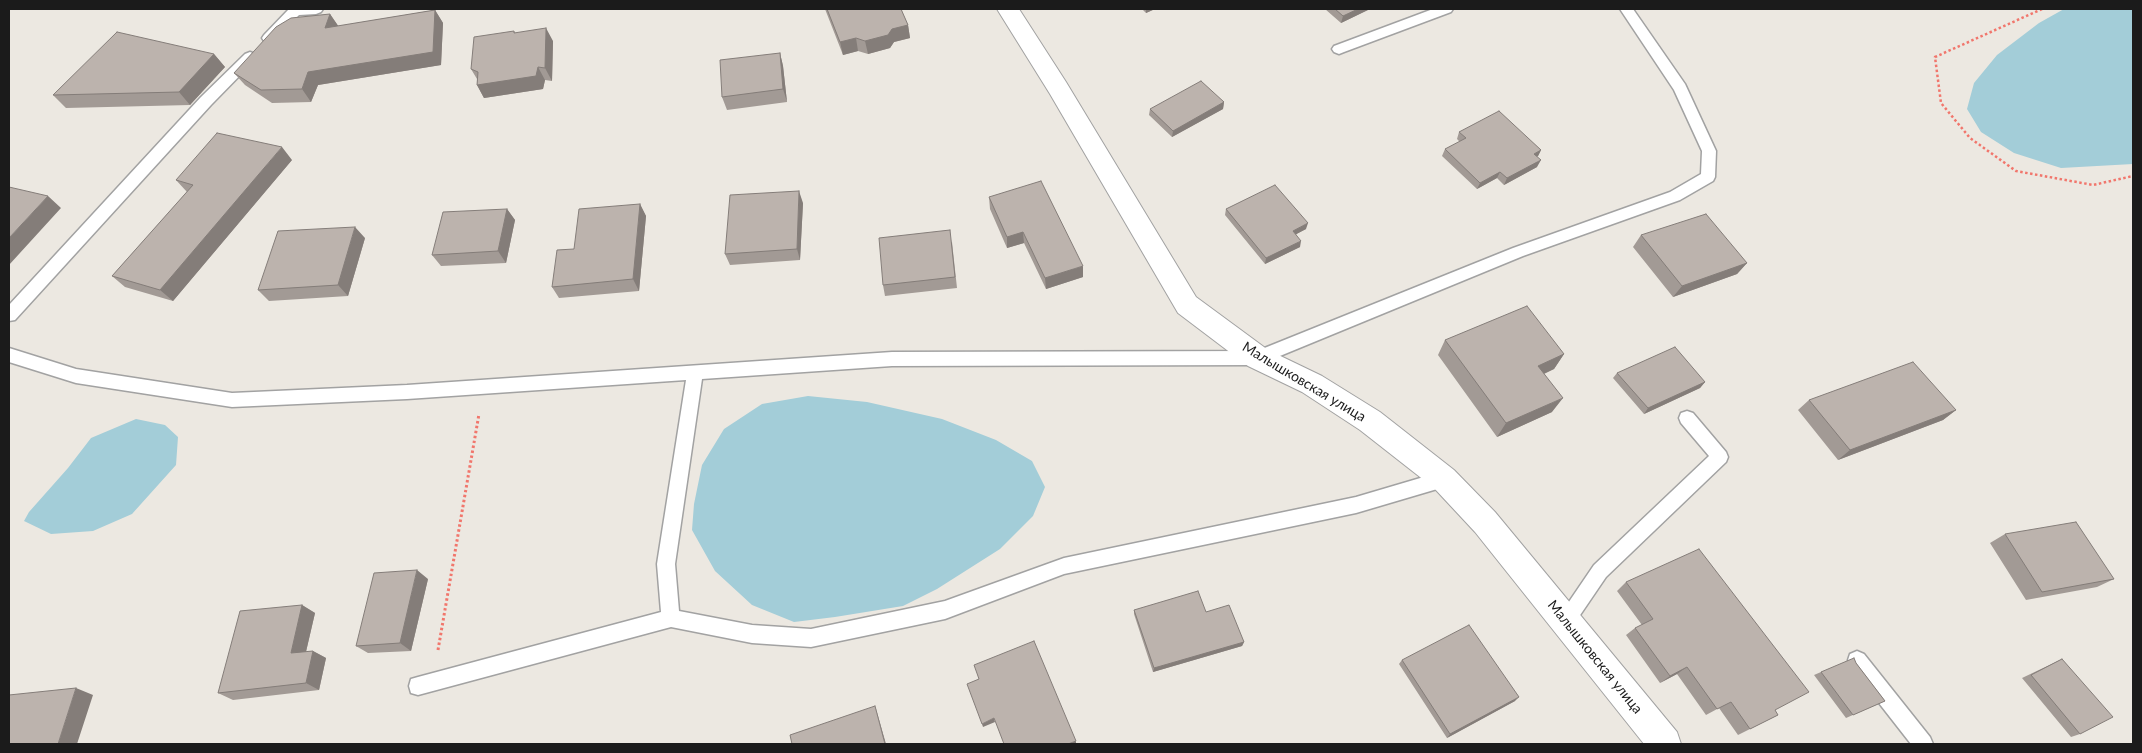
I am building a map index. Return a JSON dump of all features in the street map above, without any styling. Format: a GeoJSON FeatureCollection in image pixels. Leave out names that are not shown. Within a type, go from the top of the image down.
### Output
{"type":"FeatureCollection","features":[{"type":"Feature","properties":{"kind":"street","name":"Малышковская улица"},"geometry":{"type":"LineString","coordinates":[[1008,9],[1058,88],[1187,305],[1258,358],[1312,384],[1370,421],[1444,479],[1486,522],[1664,744]]}},
{"type":"Feature","properties":{"kind":"lane"},"geometry":{"type":"LineString","coordinates":[[9,315],[206,102],[296,10],[316,9]]}},
{"type":"Feature","properties":{"kind":"lane"},"geometry":{"type":"LineString","coordinates":[[1339,49],[1446,9]]}},
{"type":"Feature","properties":{"kind":"lane"},"geometry":{"type":"LineString","coordinates":[[9,354],[76,376],[232,400],[484,387],[892,359],[1258,358],[1518,252],[1675,196],[1708,177],[1709,151],[1680,88],[1626,9]]}},
{"type":"Feature","properties":{"kind":"lane"},"geometry":{"type":"LineString","coordinates":[[671,618],[666,564],[695,372]]}},
{"type":"Feature","properties":{"kind":"lane"},"geometry":{"type":"LineString","coordinates":[[1566,620],[1600,571],[1667,510],[1720,457],[1688,418]]}},
{"type":"Feature","properties":{"kind":"lane"},"geometry":{"type":"LineString","coordinates":[[425,684],[671,618],[752,634],[811,638],[945,610],[1064,566],[1356,505],[1444,479]]}},
{"type":"Feature","properties":{"kind":"lane"},"geometry":{"type":"LineString","coordinates":[[1857,660],[1923,744]]}},
{"type":"Feature","properties":{"kind":"path"},"geometry":{"type":"LineString","coordinates":[[2042,9],[1935,57],[1941,103],[1970,138],[2016,171],[2093,185],[2133,176]]}},
{"type":"Feature","properties":{"kind":"path"},"geometry":{"type":"LineString","coordinates":[[425,684],[484,387]]}},
{"type":"Feature","properties":{"kind":"water"},"geometry":{"type":"Polygon","coordinates":[[[2064,9],[2133,9],[2133,164],[2061,168],[2014,153],[1981,132],[1967,109],[1974,83],[1997,55],[2039,23],[2064,9]]]}},
{"type":"Feature","properties":{"kind":"water"},"geometry":{"type":"Polygon","coordinates":[[[808,396],[867,402],[942,419],[996,440],[1032,461],[1045,487],[1033,516],[1000,549],[937,589],[903,606],[794,622],[752,605],[715,571],[692,530],[694,504],[702,465],[724,429],[762,404],[808,396]]]}},
{"type":"Feature","properties":{"kind":"water"},"geometry":{"type":"Polygon","coordinates":[[[136,419],[165,425],[178,437],[176,465],[132,514],[93,531],[51,534],[24,521],[29,512],[68,468],[91,438],[136,419]]]}},
{"type":"Feature","properties":{"kind":"building"},"geometry":{"type":"Polygon","coordinates":[[[827,9],[901,9],[908,25],[892,29],[888,35],[865,41],[856,38],[840,42],[827,9]]]}},
{"type":"Feature","properties":{"kind":"building"},"geometry":{"type":"Polygon","coordinates":[[[1335,9],[1358,9],[1343,16],[1335,9]]]}},
{"type":"Feature","properties":{"kind":"building"},"geometry":{"type":"Polygon","coordinates":[[[435,10],[433,52],[308,72],[302,89],[261,90],[234,73],[276,27],[291,18],[330,14],[325,28],[435,10]]]}},
{"type":"Feature","properties":{"kind":"building"},"geometry":{"type":"Polygon","coordinates":[[[546,28],[545,68],[538,67],[536,76],[477,85],[478,72],[471,69],[474,37],[546,28]]]}},
{"type":"Feature","properties":{"kind":"building"},"geometry":{"type":"Polygon","coordinates":[[[117,32],[214,54],[179,92],[53,95],[117,32]]]}},
{"type":"Feature","properties":{"kind":"building"},"geometry":{"type":"Polygon","coordinates":[[[780,53],[783,89],[722,97],[720,60],[780,53]]]}},
{"type":"Feature","properties":{"kind":"building"},"geometry":{"type":"Polygon","coordinates":[[[1201,81],[1224,102],[1173,131],[1150,109],[1201,81]]]}},
{"type":"Feature","properties":{"kind":"building"},"geometry":{"type":"Polygon","coordinates":[[[1499,111],[1541,150],[1534,154],[1541,160],[1507,178],[1500,172],[1480,183],[1445,149],[1466,138],[1459,132],[1499,111]]]}},
{"type":"Feature","properties":{"kind":"building"},"geometry":{"type":"Polygon","coordinates":[[[217,133],[282,147],[160,290],[112,276],[193,185],[176,180],[217,133]]]}},
{"type":"Feature","properties":{"kind":"building"},"geometry":{"type":"Polygon","coordinates":[[[1041,181],[1083,266],[1045,278],[1023,232],[1007,237],[989,197],[1041,181]]]}},
{"type":"Feature","properties":{"kind":"building"},"geometry":{"type":"Polygon","coordinates":[[[1275,185],[1308,223],[1293,231],[1301,241],[1266,258],[1226,209],[1275,185]]]}},
{"type":"Feature","properties":{"kind":"building"},"geometry":{"type":"Polygon","coordinates":[[[9,187],[48,196],[9,238],[9,187]]]}},
{"type":"Feature","properties":{"kind":"building"},"geometry":{"type":"Polygon","coordinates":[[[799,191],[797,249],[725,254],[730,195],[799,191]]]}},
{"type":"Feature","properties":{"kind":"building"},"geometry":{"type":"Polygon","coordinates":[[[640,204],[633,279],[552,287],[557,250],[574,249],[579,209],[640,204]]]}},
{"type":"Feature","properties":{"kind":"building"},"geometry":{"type":"Polygon","coordinates":[[[507,209],[498,251],[432,255],[443,212],[507,209]]]}},
{"type":"Feature","properties":{"kind":"building"},"geometry":{"type":"Polygon","coordinates":[[[1706,214],[1747,263],[1682,286],[1641,235],[1706,214]]]}},
{"type":"Feature","properties":{"kind":"building"},"geometry":{"type":"Polygon","coordinates":[[[355,227],[338,285],[258,290],[278,231],[355,227]]]}},
{"type":"Feature","properties":{"kind":"building"},"geometry":{"type":"Polygon","coordinates":[[[950,230],[955,277],[883,285],[879,238],[950,230]]]}},
{"type":"Feature","properties":{"kind":"building"},"geometry":{"type":"Polygon","coordinates":[[[1527,306],[1564,354],[1538,366],[1563,398],[1506,423],[1445,340],[1527,306]]]}},
{"type":"Feature","properties":{"kind":"building"},"geometry":{"type":"Polygon","coordinates":[[[1675,347],[1705,382],[1648,408],[1617,373],[1675,347]]]}},
{"type":"Feature","properties":{"kind":"building"},"geometry":{"type":"Polygon","coordinates":[[[1913,362],[1956,410],[1850,450],[1809,400],[1913,362]]]}},
{"type":"Feature","properties":{"kind":"building"},"geometry":{"type":"Polygon","coordinates":[[[2076,522],[2114,579],[2042,592],[2005,534],[2076,522]]]}},
{"type":"Feature","properties":{"kind":"building"},"geometry":{"type":"Polygon","coordinates":[[[1699,549],[1809,692],[1775,710],[1778,715],[1750,729],[1731,702],[1717,709],[1687,667],[1670,676],[1635,628],[1653,619],[1626,582],[1699,549]]]}},
{"type":"Feature","properties":{"kind":"building"},"geometry":{"type":"Polygon","coordinates":[[[417,570],[400,643],[356,646],[374,573],[417,570]]]}},
{"type":"Feature","properties":{"kind":"building"},"geometry":{"type":"Polygon","coordinates":[[[1198,591],[1206,612],[1229,605],[1244,642],[1154,668],[1134,610],[1198,591]]]}},
{"type":"Feature","properties":{"kind":"building"},"geometry":{"type":"Polygon","coordinates":[[[302,605],[291,653],[313,651],[306,683],[218,693],[240,611],[302,605]]]}},
{"type":"Feature","properties":{"kind":"building"},"geometry":{"type":"Polygon","coordinates":[[[1469,625],[1519,697],[1450,734],[1402,660],[1469,625]]]}},
{"type":"Feature","properties":{"kind":"building"},"geometry":{"type":"Polygon","coordinates":[[[1034,641],[1076,741],[1068,744],[1004,744],[994,718],[982,724],[967,684],[979,679],[974,665],[1034,641]]]}},
{"type":"Feature","properties":{"kind":"building"},"geometry":{"type":"Polygon","coordinates":[[[1854,658],[1885,701],[1853,715],[1821,672],[1854,658]]]}},
{"type":"Feature","properties":{"kind":"building"},"geometry":{"type":"Polygon","coordinates":[[[2062,659],[2113,717],[2080,734],[2031,675],[2062,659]]]}},
{"type":"Feature","properties":{"kind":"building"},"geometry":{"type":"Polygon","coordinates":[[[76,688],[58,744],[9,744],[9,695],[76,688]]]}},
{"type":"Feature","properties":{"kind":"building"},"geometry":{"type":"Polygon","coordinates":[[[875,706],[885,744],[792,744],[790,735],[875,706]]]}}]}
